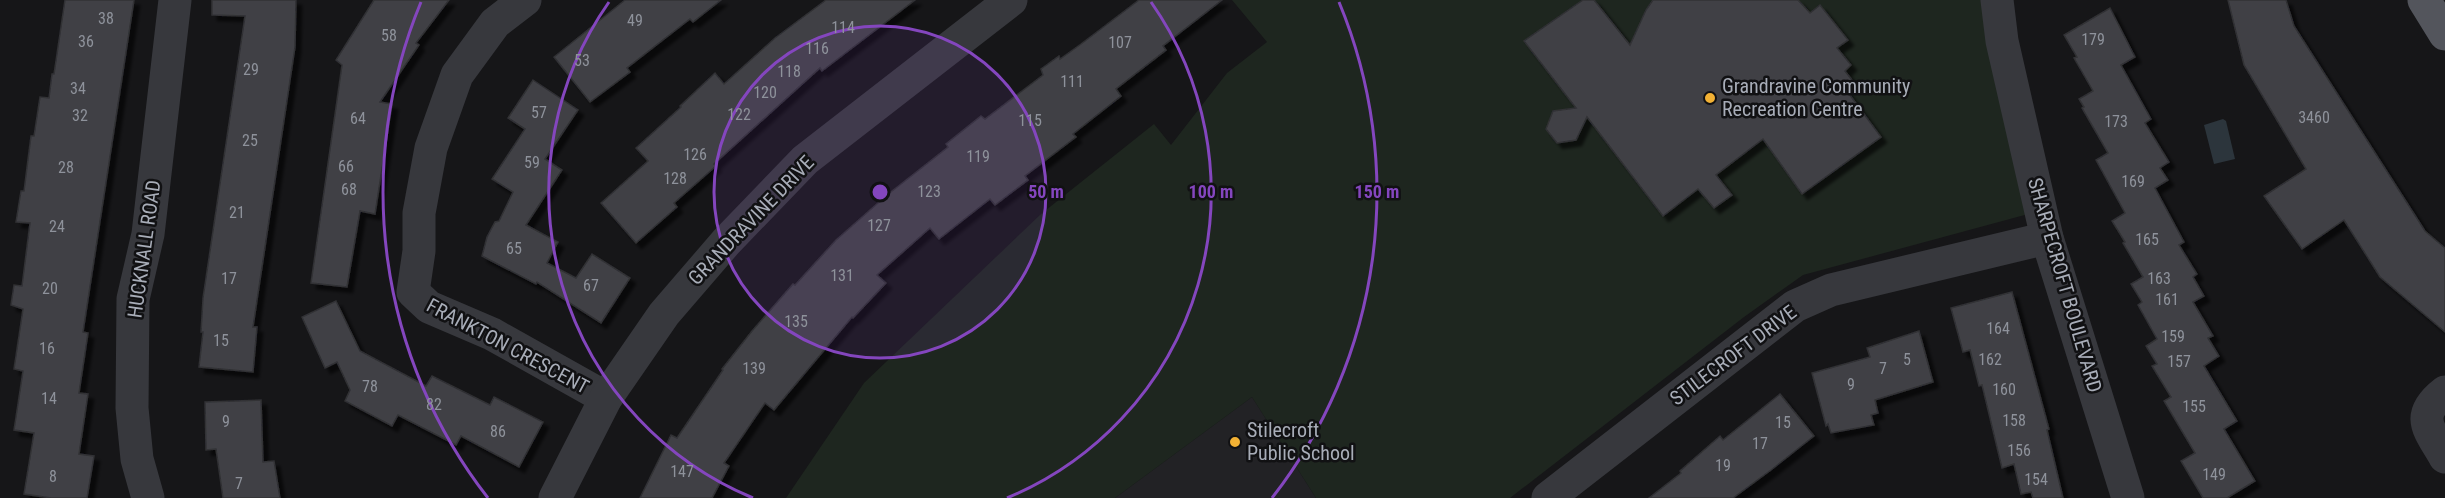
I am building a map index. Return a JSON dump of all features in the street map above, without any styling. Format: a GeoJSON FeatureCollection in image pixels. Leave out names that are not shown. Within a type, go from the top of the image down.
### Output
{"type":"FeatureCollection","features":[{"type":"Feature","properties":{"kind":"main road"},"geometry":{"type":"LineString","coordinates":[[2424,0],[2445,34]]}},
{"type":"Feature","properties":{"kind":"street","name":"HUCKNALL ROAD"},"geometry":{"type":"LineString","coordinates":[[148,498],[137,459],[132,408],[133,299],[148,234],[175,0]]}},
{"type":"Feature","properties":{"kind":"street","name":"FRANKTON CRESCENT"},"geometry":{"type":"LineString","coordinates":[[525,0],[495,23],[458,75],[431,148],[419,213],[419,251],[413,292],[429,307],[492,334],[606,398]]}},
{"type":"Feature","properties":{"kind":"street","name":"GRANDRAVINE DRIVE"},"geometry":{"type":"LineString","coordinates":[[555,498],[606,398],[664,314],[726,242],[805,160],[1011,0]]}},
{"type":"Feature","properties":{"kind":"street","name":"SHARPECROFT BOULEVARD"},"geometry":{"type":"LineString","coordinates":[[1997,0],[2002,41],[2047,238],[2128,498]]}},
{"type":"Feature","properties":{"kind":"street","name":"STILECROFT DRIVE"},"geometry":{"type":"LineString","coordinates":[[1548,498],[1795,306],[1831,290],[2047,238]]}},
{"type":"Feature","properties":{"kind":"street"},"geometry":{"type":"LineString","coordinates":[[2445,392],[2430,405],[2426,415],[2428,427],[2445,457]]}},
{"type":"Feature","properties":{"kind":"shaded area"},"geometry":{"type":"Polygon","coordinates":[[[1232,0],[1981,0],[2032,213],[1803,275],[1744,317],[1510,498],[1316,498],[1252,397],[1115,498],[786,498],[864,383],[1041,214],[1154,124],[1171,145],[1227,73],[1267,42],[1232,0]]]}},
{"type":"Feature","properties":{"kind":"shaded area"},"geometry":{"type":"Polygon","coordinates":[[[2223,119],[2226,121],[2235,159],[2214,164],[2204,125],[2223,119]]]}},
{"type":"Feature","properties":{"kind":"shaded area","name":"Stilecroft Public School"},"geometry":{"type":"Polygon","coordinates":[[[1252,397],[1316,498],[1115,498],[1252,397]]]}},
{"type":"Feature","properties":{"kind":"building"},"geometry":{"type":"Polygon","coordinates":[[[65,0],[134,0],[83,332],[88,333],[79,393],[88,394],[79,454],[94,456],[87,498],[51,498],[24,494],[34,433],[14,430],[23,371],[14,369],[23,309],[11,305],[14,285],[22,286],[30,223],[16,222],[21,191],[24,191],[31,136],[34,136],[40,97],[49,98],[65,0]]]}},
{"type":"Feature","properties":{"kind":"building"},"geometry":{"type":"Polygon","coordinates":[[[212,0],[296,0],[295,47],[253,327],[257,327],[253,372],[199,367],[203,332],[201,332],[203,298],[245,16],[212,15],[212,0]]]}},
{"type":"Feature","properties":{"kind":"building"},"geometry":{"type":"Polygon","coordinates":[[[374,0],[449,0],[416,43],[419,45],[380,102],[392,104],[375,214],[360,211],[347,287],[311,283],[342,65],[336,60],[374,0]]]}},
{"type":"Feature","properties":{"kind":"building"},"geometry":{"type":"Polygon","coordinates":[[[625,0],[721,0],[693,22],[690,19],[627,68],[630,72],[590,102],[554,57],[625,0]]]}},
{"type":"Feature","properties":{"kind":"building"},"geometry":{"type":"Polygon","coordinates":[[[826,0],[915,0],[822,71],[820,68],[714,164],[716,166],[674,203],[677,207],[636,243],[601,203],[648,161],[636,148],[715,73],[724,84],[775,38],[826,0]]]}},
{"type":"Feature","properties":{"kind":"building"},"geometry":{"type":"Polygon","coordinates":[[[1139,0],[1222,0],[1163,46],[1166,50],[1116,89],[1121,96],[1073,134],[1076,137],[1025,176],[1028,180],[995,205],[990,199],[939,239],[930,228],[877,275],[886,283],[852,317],[774,410],[765,403],[724,463],[729,466],[712,498],[640,498],[671,435],[677,438],[722,369],[752,331],[836,240],[887,195],[948,147],[946,144],[981,116],[985,119],[1043,75],[1041,69],[1059,56],[1060,59],[1139,0]]]}},
{"type":"Feature","properties":{"kind":"building","name":"Grandravine Community Recreation Centre"},"geometry":{"type":"Polygon","coordinates":[[[1583,0],[1594,0],[1630,45],[1653,0],[1798,0],[1810,13],[1820,5],[1848,40],[1837,48],[1851,65],[1845,71],[1852,80],[1844,87],[1881,137],[1802,194],[1763,139],[1716,175],[1732,195],[1714,208],[1698,189],[1663,216],[1587,117],[1576,140],[1557,143],[1546,129],[1553,111],[1576,108],[1524,41],[1583,0]]]}},
{"type":"Feature","properties":{"kind":"building"},"geometry":{"type":"Polygon","coordinates":[[[2228,0],[2286,0],[2294,26],[2425,231],[2445,248],[2445,332],[2380,277],[2344,220],[2302,249],[2264,196],[2306,169],[2244,65],[2228,0]]]}},
{"type":"Feature","properties":{"kind":"building"},"geometry":{"type":"Polygon","coordinates":[[[2110,8],[2135,57],[2121,65],[2151,119],[2145,123],[2169,162],[2160,168],[2168,180],[2155,188],[2184,242],[2179,245],[2197,274],[2193,277],[2204,296],[2193,302],[2213,336],[2208,338],[2219,356],[2204,366],[2237,421],[2224,429],[2255,481],[2227,498],[2203,498],[2181,461],[2195,453],[2164,401],[2171,397],[2152,366],[2157,364],[2146,346],[2157,339],[2138,305],[2142,302],[2131,284],[2143,277],[2112,221],[2125,213],[2096,160],[2108,153],[2079,99],[2093,91],[2064,35],[2110,8]]]}},
{"type":"Feature","properties":{"kind":"building"},"geometry":{"type":"Polygon","coordinates":[[[533,80],[578,110],[545,159],[562,170],[526,225],[558,242],[547,263],[576,278],[592,254],[630,278],[601,323],[537,282],[536,284],[482,256],[487,237],[495,222],[499,221],[513,192],[492,179],[525,129],[508,118],[533,80]]]}},
{"type":"Feature","properties":{"kind":"building"},"geometry":{"type":"Polygon","coordinates":[[[2012,292],[2049,429],[2047,430],[2063,498],[2033,498],[2031,492],[2021,494],[2014,464],[2002,468],[1982,385],[1979,386],[1970,350],[1963,352],[1951,308],[2012,292]]]}},
{"type":"Feature","properties":{"kind":"building"},"geometry":{"type":"Polygon","coordinates":[[[336,301],[360,351],[426,386],[432,376],[490,405],[494,397],[543,422],[519,467],[461,436],[456,445],[398,415],[392,426],[345,401],[350,390],[337,362],[325,368],[302,317],[336,301]]]}},
{"type":"Feature","properties":{"kind":"building"},"geometry":{"type":"Polygon","coordinates":[[[1919,331],[1933,382],[1875,400],[1878,413],[1871,415],[1874,425],[1831,433],[1828,424],[1826,426],[1812,373],[1870,357],[1867,348],[1919,331]]]}},
{"type":"Feature","properties":{"kind":"building"},"geometry":{"type":"Polygon","coordinates":[[[1780,394],[1814,436],[1733,498],[1649,498],[1681,473],[1680,471],[1720,436],[1723,440],[1780,394]]]}},
{"type":"Feature","properties":{"kind":"building"},"geometry":{"type":"Polygon","coordinates":[[[261,400],[263,462],[274,461],[280,498],[223,498],[216,449],[206,450],[205,402],[261,400]]]}},
{"type":"Feature","properties":{"kind":"place","name":"Grandravine Community Recreation Centre"},"geometry":{"type":"Point","coordinates":[1710,98]}},
{"type":"Feature","properties":{"kind":"place","name":"Stilecroft Public School"},"geometry":{"type":"Point","coordinates":[1235,442]}}]}
